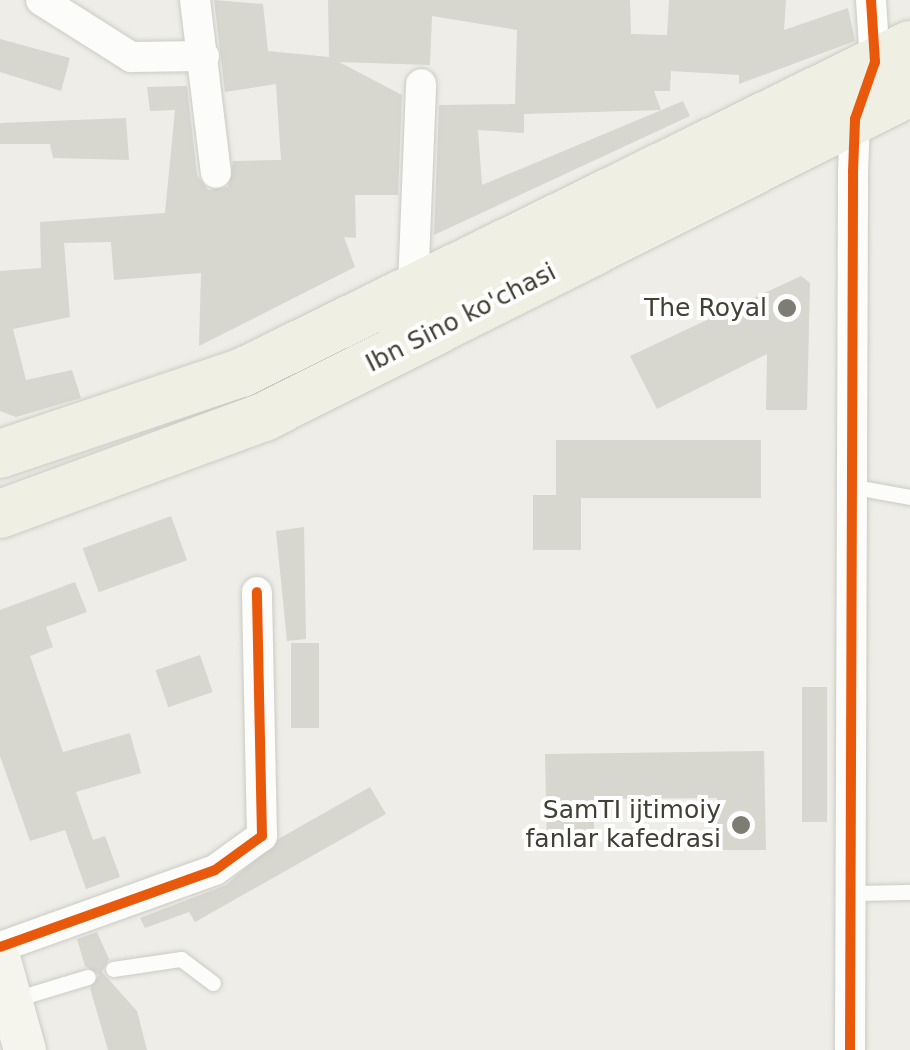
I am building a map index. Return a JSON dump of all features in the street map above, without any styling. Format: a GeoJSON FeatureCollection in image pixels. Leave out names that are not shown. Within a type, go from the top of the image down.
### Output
{"type":"FeatureCollection","features":[{"type":"Feature","properties":{"kind":"main road","name":"Ibn Sino ko'chasi"},"geometry":{"type":"LineString","coordinates":[[0,514],[264,418],[855,119],[898,66]]}},
{"type":"Feature","properties":{"kind":"main road","name":"Ibn Sino ko'chasi"},"geometry":{"type":"LineString","coordinates":[[0,454],[241,373],[414,287],[898,66]]}},
{"type":"Feature","properties":{"kind":"main road"},"geometry":{"type":"LineString","coordinates":[[6,981],[25,1050]]}},
{"type":"Feature","properties":{"kind":"street"},"geometry":{"type":"LineString","coordinates":[[41,0],[132,57],[204,56]]}},
{"type":"Feature","properties":{"kind":"street"},"geometry":{"type":"LineString","coordinates":[[195,0],[216,173]]}},
{"type":"Feature","properties":{"kind":"street"},"geometry":{"type":"LineString","coordinates":[[871,0],[898,66]]}},
{"type":"Feature","properties":{"kind":"street"},"geometry":{"type":"LineString","coordinates":[[414,287],[421,84]]}},
{"type":"Feature","properties":{"kind":"street"},"geometry":{"type":"LineString","coordinates":[[850,1050],[855,119]]}},
{"type":"Feature","properties":{"kind":"street"},"geometry":{"type":"LineString","coordinates":[[0,947],[215,870],[262,836],[257,592]]}},
{"type":"Feature","properties":{"kind":"lane"},"geometry":{"type":"LineString","coordinates":[[855,488],[910,497]]}},
{"type":"Feature","properties":{"kind":"lane"},"geometry":{"type":"LineString","coordinates":[[852,894],[910,892]]}},
{"type":"Feature","properties":{"kind":"lane"},"geometry":{"type":"LineString","coordinates":[[114,968],[181,960],[214,983]]}},
{"type":"Feature","properties":{"kind":"lane"},"geometry":{"type":"LineString","coordinates":[[6,981],[88,977]]}},
{"type":"Feature","properties":{"kind":"building"},"geometry":{"type":"Polygon","coordinates":[[[214,0],[263,4],[268,51],[329,57],[328,0],[630,0],[631,34],[667,35],[669,0],[786,0],[784,30],[848,8],[855,41],[739,84],[739,75],[671,71],[670,91],[654,91],[661,110],[524,114],[524,133],[478,130],[482,185],[683,101],[690,116],[434,235],[439,105],[515,104],[517,30],[432,16],[430,65],[339,62],[402,95],[398,195],[355,195],[356,238],[344,237],[355,267],[199,346],[201,273],[114,280],[111,242],[64,243],[70,317],[13,329],[26,380],[72,370],[81,398],[16,417],[0,411],[0,271],[41,268],[40,222],[165,213],[175,110],[150,111],[147,87],[187,86],[197,175],[208,190],[228,187],[233,161],[281,160],[276,84],[225,92],[214,0]]]}},
{"type":"Feature","properties":{"kind":"building"},"geometry":{"type":"Polygon","coordinates":[[[0,39],[70,58],[61,91],[0,72],[0,39]]]}},
{"type":"Feature","properties":{"kind":"building"},"geometry":{"type":"Polygon","coordinates":[[[126,118],[129,160],[53,158],[50,144],[0,144],[0,123],[126,118]]]}},
{"type":"Feature","properties":{"kind":"building"},"geometry":{"type":"Polygon","coordinates":[[[801,276],[810,283],[807,410],[766,410],[767,354],[657,409],[630,356],[801,276]]]}},
{"type":"Feature","properties":{"kind":"building"},"geometry":{"type":"Polygon","coordinates":[[[556,440],[761,440],[761,498],[581,498],[581,550],[533,550],[533,495],[556,495],[556,440]]]}},
{"type":"Feature","properties":{"kind":"building"},"geometry":{"type":"Polygon","coordinates":[[[171,516],[187,560],[99,592],[83,548],[171,516]]]}},
{"type":"Feature","properties":{"kind":"building"},"geometry":{"type":"Polygon","coordinates":[[[304,527],[306,639],[287,641],[276,531],[304,527]]]}},
{"type":"Feature","properties":{"kind":"building"},"geometry":{"type":"Polygon","coordinates":[[[75,582],[87,612],[46,627],[53,647],[30,656],[63,752],[130,733],[141,773],[76,792],[93,840],[105,836],[120,877],[86,889],[65,830],[30,841],[0,756],[0,610],[75,582]]]}},
{"type":"Feature","properties":{"kind":"building"},"geometry":{"type":"Polygon","coordinates":[[[291,643],[319,643],[319,728],[291,728],[291,643]]]}},
{"type":"Feature","properties":{"kind":"building"},"geometry":{"type":"Polygon","coordinates":[[[200,655],[213,692],[168,707],[156,670],[200,655]]]}},
{"type":"Feature","properties":{"kind":"building"},"geometry":{"type":"Polygon","coordinates":[[[802,687],[827,687],[827,822],[802,822],[802,687]]]}},
{"type":"Feature","properties":{"kind":"building","name":"SamTI ijtimoiy fanlar kafedrasi"},"geometry":{"type":"Polygon","coordinates":[[[764,751],[766,850],[718,850],[717,798],[594,799],[594,850],[547,851],[545,754],[764,751]]]}},
{"type":"Feature","properties":{"kind":"building"},"geometry":{"type":"Polygon","coordinates":[[[370,787],[386,814],[195,922],[189,912],[145,928],[140,918],[226,885],[280,838],[370,787]]]}},
{"type":"Feature","properties":{"kind":"building"},"geometry":{"type":"Polygon","coordinates":[[[97,932],[109,959],[102,972],[137,1011],[147,1050],[108,1050],[90,988],[99,975],[85,966],[77,939],[97,932]]]}},
{"type":"Feature","properties":{"kind":"cycle path"},"geometry":{"type":"LineString","coordinates":[[850,1050],[853,172],[855,119],[875,62],[871,0]]}},
{"type":"Feature","properties":{"kind":"cycle path"},"geometry":{"type":"LineString","coordinates":[[0,947],[215,870],[262,836],[257,592]]}},
{"type":"Feature","properties":{"kind":"place","name":"The Royal"},"geometry":{"type":"Point","coordinates":[787,308]}},
{"type":"Feature","properties":{"kind":"place","name":"SamTI ijtimoiy fanlar kafedrasi"},"geometry":{"type":"Point","coordinates":[741,825]}}]}
